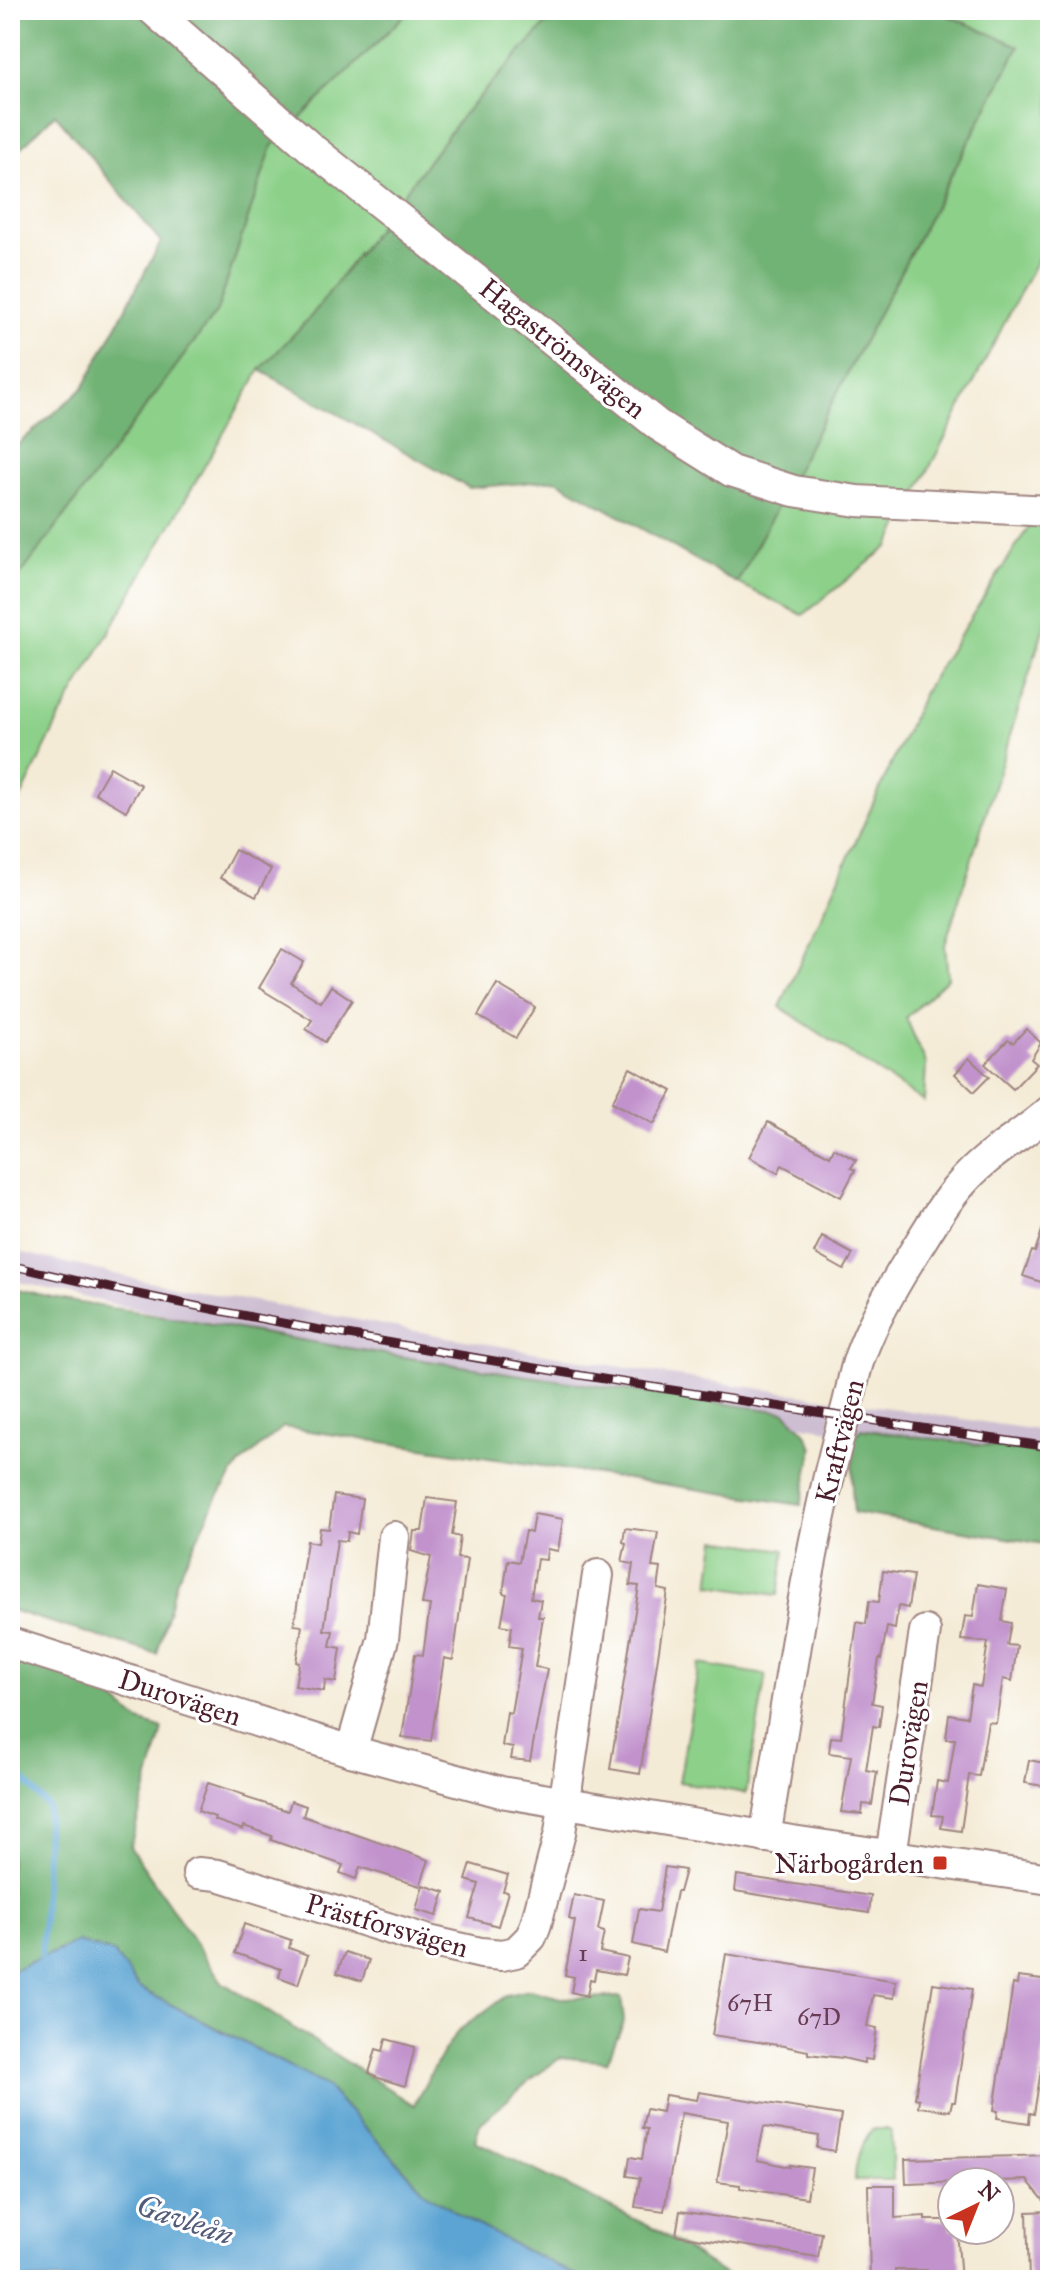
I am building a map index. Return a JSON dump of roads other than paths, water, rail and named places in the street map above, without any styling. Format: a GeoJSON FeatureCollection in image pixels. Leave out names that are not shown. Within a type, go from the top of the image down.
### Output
{"type":"FeatureCollection","features":[{"type":"Feature","properties":{"kind":"street","name":"Hagaströmsvägen"},"geometry":{"type":"LineString","coordinates":[[153,10],[312,149],[658,425],[731,471],[794,491],[857,501],[1050,511]]}},
{"type":"Feature","properties":{"kind":"street","name":"Kraftvägen"},"geometry":{"type":"LineString","coordinates":[[765,1837],[815,1537],[860,1357],[882,1308],[939,1212],[986,1158],[1050,1111]]}},
{"type":"Feature","properties":{"kind":"street"},"geometry":{"type":"LineString","coordinates":[[351,1751],[383,1639],[394,1537]]}},
{"type":"Feature","properties":{"kind":"street"},"geometry":{"type":"LineString","coordinates":[[564,1804],[598,1575]]}},
{"type":"Feature","properties":{"kind":"street","name":"Durovägen"},"geometry":{"type":"LineString","coordinates":[[891,1855],[925,1631]]}},
{"type":"Feature","properties":{"kind":"street","name":"Durovägen"},"geometry":{"type":"LineString","coordinates":[[10,1643],[455,1781],[564,1804],[1050,1879]]}},
{"type":"Feature","properties":{"kind":"street","name":"Prästforsvägen"},"geometry":{"type":"LineString","coordinates":[[198,1873],[218,1875],[260,1887],[429,1941],[502,1955],[516,1952],[523,1946],[536,1924],[560,1833],[564,1804]]}},
{"type":"Feature","properties":{"kind":"water","name":"Gavleån"},"geometry":{"type":"Polygon","coordinates":[[[78,1942],[114,1953],[139,1988],[325,2085],[426,2193],[471,2222],[584,2280],[10,2280],[10,1971],[78,1942]]]}},
{"type":"Feature","properties":{"kind":"waterway"},"geometry":{"type":"LineString","coordinates":[[10,916],[10,922]]}},
{"type":"Feature","properties":{"kind":"waterway"},"geometry":{"type":"LineString","coordinates":[[10,1764],[48,1807],[41,1966]]}},
{"type":"Feature","properties":{"kind":"railway"},"geometry":{"type":"LineString","coordinates":[[10,1265],[171,1301],[442,1352],[1050,1447]]}},
{"type":"Feature","properties":{"kind":"place","name":"Närbogården"},"geometry":{"type":"Point","coordinates":[940,1863]}}]}
